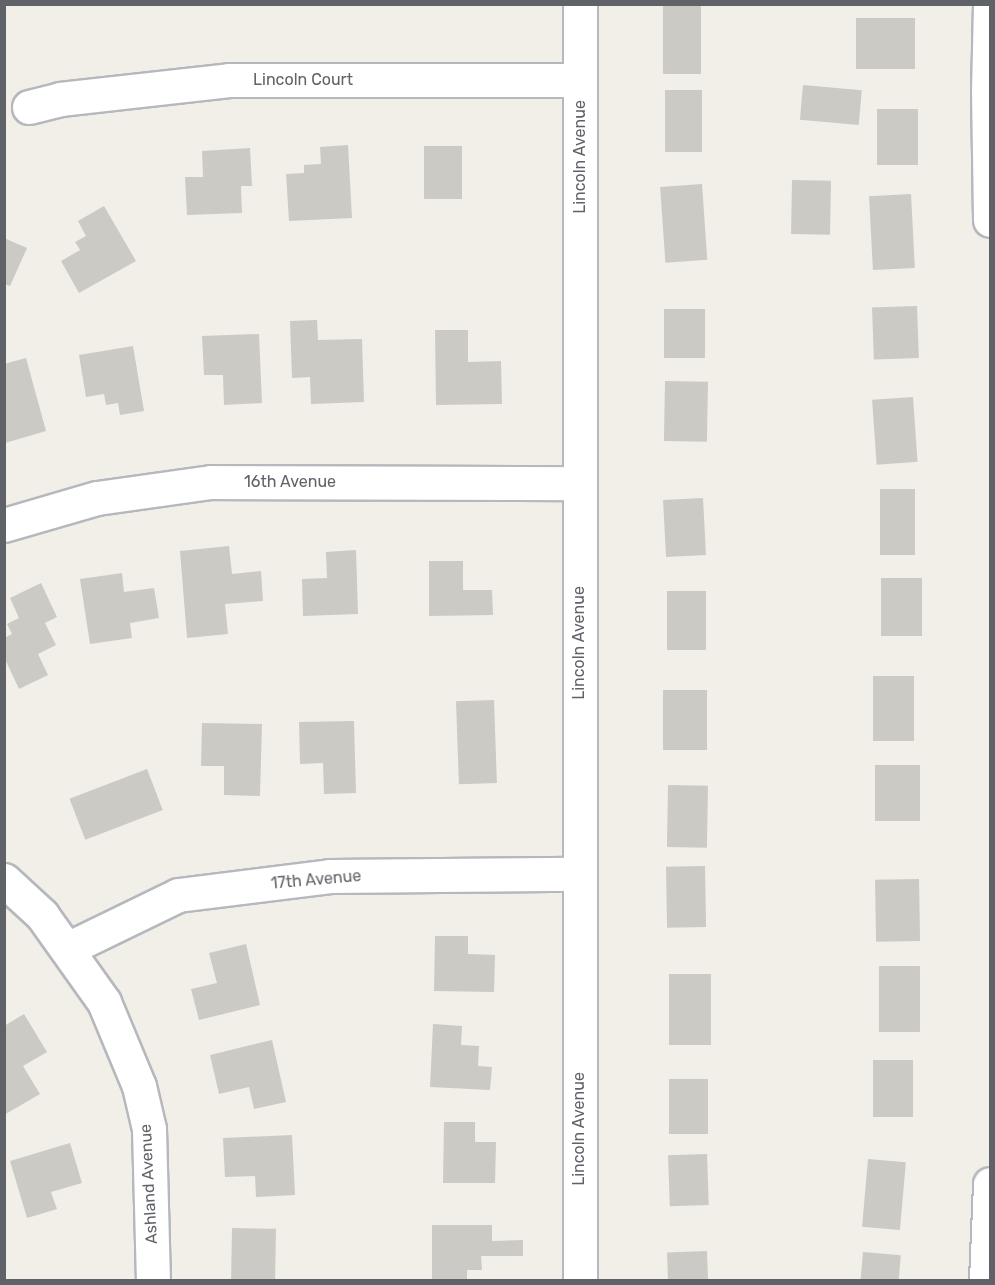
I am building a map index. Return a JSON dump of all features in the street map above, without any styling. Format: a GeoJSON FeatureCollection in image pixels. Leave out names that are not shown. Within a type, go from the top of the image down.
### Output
{"type":"FeatureCollection","features":[{"type":"Feature","properties":{"kind":"street","name":"Lincoln Avenue"},"geometry":{"type":"LineString","coordinates":[[580,4],[578,874],[580,1281]]}},
{"type":"Feature","properties":{"kind":"street"},"geometry":{"type":"LineString","coordinates":[[990,4],[988,90],[990,220]]}},
{"type":"Feature","properties":{"kind":"street","name":"Lincoln Court"},"geometry":{"type":"LineString","coordinates":[[29,107],[60,99],[229,80],[580,80]]}},
{"type":"Feature","properties":{"kind":"street","name":"16th Avenue"},"geometry":{"type":"LineString","coordinates":[[4,525],[98,498],[211,482],[580,483]]}},
{"type":"Feature","properties":{"kind":"street","name":"17th Avenue"},"geometry":{"type":"LineString","coordinates":[[67,950],[178,895],[330,876],[578,874]]}},
{"type":"Feature","properties":{"kind":"street","name":"Ashland Avenue"},"geometry":{"type":"LineString","coordinates":[[4,880],[42,915],[104,1002],[139,1086],[149,1129],[153,1281]]}},
{"type":"Feature","properties":{"kind":"street"},"geometry":{"type":"LineString","coordinates":[[986,1281],[990,1185]]}},
{"type":"Feature","properties":{"kind":"building"},"geometry":{"type":"Polygon","coordinates":[[[663,4],[701,4],[701,74],[663,74],[663,4]]]}},
{"type":"Feature","properties":{"kind":"building"},"geometry":{"type":"Polygon","coordinates":[[[856,18],[915,18],[915,69],[856,69],[856,18]]]}},
{"type":"Feature","properties":{"kind":"building"},"geometry":{"type":"Polygon","coordinates":[[[803,85],[862,90],[859,125],[800,120],[803,85]]]}},
{"type":"Feature","properties":{"kind":"building"},"geometry":{"type":"Polygon","coordinates":[[[665,90],[702,90],[702,152],[665,152],[665,90]]]}},
{"type":"Feature","properties":{"kind":"building"},"geometry":{"type":"Polygon","coordinates":[[[877,109],[918,109],[918,165],[877,165],[877,109]]]}},
{"type":"Feature","properties":{"kind":"building"},"geometry":{"type":"Polygon","coordinates":[[[348,145],[352,218],[289,221],[286,174],[304,173],[304,165],[321,164],[320,147],[348,145]]]}},
{"type":"Feature","properties":{"kind":"building"},"geometry":{"type":"Polygon","coordinates":[[[424,146],[462,146],[462,199],[424,199],[424,146]]]}},
{"type":"Feature","properties":{"kind":"building"},"geometry":{"type":"Polygon","coordinates":[[[250,148],[252,186],[241,186],[242,213],[187,215],[185,177],[203,177],[202,151],[250,148]]]}},
{"type":"Feature","properties":{"kind":"building"},"geometry":{"type":"Polygon","coordinates":[[[792,180],[831,181],[830,235],[791,234],[792,180]]]}},
{"type":"Feature","properties":{"kind":"building"},"geometry":{"type":"Polygon","coordinates":[[[702,184],[707,260],[665,263],[660,187],[702,184]]]}},
{"type":"Feature","properties":{"kind":"building"},"geometry":{"type":"Polygon","coordinates":[[[911,194],[915,268],[873,270],[869,196],[911,194]]]}},
{"type":"Feature","properties":{"kind":"building"},"geometry":{"type":"Polygon","coordinates":[[[104,206],[136,261],[79,293],[61,261],[80,250],[75,242],[86,236],[78,221],[104,206]]]}},
{"type":"Feature","properties":{"kind":"building"},"geometry":{"type":"Polygon","coordinates":[[[4,238],[27,248],[10,286],[4,284],[4,238]]]}},
{"type":"Feature","properties":{"kind":"building"},"geometry":{"type":"Polygon","coordinates":[[[917,306],[919,358],[874,360],[872,308],[917,306]]]}},
{"type":"Feature","properties":{"kind":"building"},"geometry":{"type":"Polygon","coordinates":[[[664,309],[705,309],[705,358],[664,358],[664,309]]]}},
{"type":"Feature","properties":{"kind":"building"},"geometry":{"type":"Polygon","coordinates":[[[317,320],[318,340],[362,339],[364,402],[311,404],[310,377],[292,378],[290,321],[317,320]]]}},
{"type":"Feature","properties":{"kind":"building"},"geometry":{"type":"Polygon","coordinates":[[[435,330],[468,330],[468,362],[501,361],[502,404],[436,405],[435,330]]]}},
{"type":"Feature","properties":{"kind":"building"},"geometry":{"type":"Polygon","coordinates":[[[259,334],[262,403],[224,405],[223,375],[204,375],[202,336],[259,334]]]}},
{"type":"Feature","properties":{"kind":"building"},"geometry":{"type":"Polygon","coordinates":[[[133,346],[144,411],[120,415],[118,403],[106,405],[104,394],[86,397],[79,355],[133,346]]]}},
{"type":"Feature","properties":{"kind":"building"},"geometry":{"type":"Polygon","coordinates":[[[26,358],[46,431],[5,443],[4,364],[26,358]]]}},
{"type":"Feature","properties":{"kind":"building"},"geometry":{"type":"Polygon","coordinates":[[[665,381],[708,382],[707,442],[664,441],[665,381]]]}},
{"type":"Feature","properties":{"kind":"building"},"geometry":{"type":"Polygon","coordinates":[[[913,397],[918,462],[877,465],[872,400],[913,397]]]}},
{"type":"Feature","properties":{"kind":"building"},"geometry":{"type":"Polygon","coordinates":[[[880,489],[915,489],[915,555],[880,555],[880,489]]]}},
{"type":"Feature","properties":{"kind":"building"},"geometry":{"type":"Polygon","coordinates":[[[703,498],[706,555],[666,557],[663,500],[703,498]]]}},
{"type":"Feature","properties":{"kind":"building"},"geometry":{"type":"Polygon","coordinates":[[[229,546],[232,574],[261,571],[263,601],[225,604],[228,634],[187,638],[180,551],[229,546]]]}},
{"type":"Feature","properties":{"kind":"building"},"geometry":{"type":"Polygon","coordinates":[[[356,550],[358,614],[303,616],[302,579],[327,578],[326,552],[356,550]]]}},
{"type":"Feature","properties":{"kind":"building"},"geometry":{"type":"Polygon","coordinates":[[[429,561],[463,561],[463,590],[492,590],[493,615],[429,616],[429,561]]]}},
{"type":"Feature","properties":{"kind":"building"},"geometry":{"type":"Polygon","coordinates":[[[122,573],[124,592],[154,588],[159,618],[130,623],[132,638],[90,644],[80,579],[122,573]]]}},
{"type":"Feature","properties":{"kind":"building"},"geometry":{"type":"Polygon","coordinates":[[[881,578],[922,578],[922,636],[881,636],[881,578]]]}},
{"type":"Feature","properties":{"kind":"building"},"geometry":{"type":"Polygon","coordinates":[[[41,583],[57,617],[45,623],[56,645],[38,654],[48,675],[19,689],[4,657],[4,638],[12,634],[7,624],[19,618],[10,598],[41,583]]]}},
{"type":"Feature","properties":{"kind":"building"},"geometry":{"type":"Polygon","coordinates":[[[667,591],[706,591],[706,650],[667,650],[667,591]]]}},
{"type":"Feature","properties":{"kind":"building"},"geometry":{"type":"Polygon","coordinates":[[[873,676],[914,676],[914,741],[873,741],[873,676]]]}},
{"type":"Feature","properties":{"kind":"building"},"geometry":{"type":"Polygon","coordinates":[[[663,690],[707,690],[707,750],[663,750],[663,690]]]}},
{"type":"Feature","properties":{"kind":"building"},"geometry":{"type":"Polygon","coordinates":[[[494,700],[497,783],[459,784],[456,701],[494,700]]]}},
{"type":"Feature","properties":{"kind":"building"},"geometry":{"type":"Polygon","coordinates":[[[354,721],[356,793],[324,794],[323,763],[300,764],[299,722],[354,721]]]}},
{"type":"Feature","properties":{"kind":"building"},"geometry":{"type":"Polygon","coordinates":[[[202,723],[262,724],[260,796],[224,795],[224,766],[201,766],[202,723]]]}},
{"type":"Feature","properties":{"kind":"building"},"geometry":{"type":"Polygon","coordinates":[[[875,765],[920,765],[920,821],[875,821],[875,765]]]}},
{"type":"Feature","properties":{"kind":"building"},"geometry":{"type":"Polygon","coordinates":[[[147,769],[163,810],[85,840],[70,799],[147,769]]]}},
{"type":"Feature","properties":{"kind":"building"},"geometry":{"type":"Polygon","coordinates":[[[668,785],[708,786],[707,848],[667,847],[668,785]]]}},
{"type":"Feature","properties":{"kind":"building"},"geometry":{"type":"Polygon","coordinates":[[[705,866],[706,927],[667,928],[666,867],[705,866]]]}},
{"type":"Feature","properties":{"kind":"building"},"geometry":{"type":"Polygon","coordinates":[[[919,879],[920,941],[876,942],[875,880],[919,879]]]}},
{"type":"Feature","properties":{"kind":"building"},"geometry":{"type":"Polygon","coordinates":[[[435,936],[468,936],[468,954],[495,955],[494,992],[434,991],[435,936]]]}},
{"type":"Feature","properties":{"kind":"building"},"geometry":{"type":"Polygon","coordinates":[[[246,944],[260,1005],[199,1020],[191,989],[217,983],[209,953],[246,944]]]}},
{"type":"Feature","properties":{"kind":"building"},"geometry":{"type":"Polygon","coordinates":[[[879,966],[920,966],[920,1032],[879,1032],[879,966]]]}},
{"type":"Feature","properties":{"kind":"building"},"geometry":{"type":"Polygon","coordinates":[[[669,974],[711,974],[711,1045],[669,1045],[669,974]]]}},
{"type":"Feature","properties":{"kind":"building"},"geometry":{"type":"Polygon","coordinates":[[[24,1014],[47,1052],[23,1066],[40,1094],[4,1115],[4,1026],[24,1014]]]}},
{"type":"Feature","properties":{"kind":"building"},"geometry":{"type":"Polygon","coordinates":[[[433,1024],[462,1026],[461,1045],[479,1046],[478,1066],[492,1067],[490,1090],[430,1087],[433,1024]]]}},
{"type":"Feature","properties":{"kind":"building"},"geometry":{"type":"Polygon","coordinates":[[[272,1040],[286,1102],[254,1109],[249,1087],[219,1094],[210,1055],[272,1040]]]}},
{"type":"Feature","properties":{"kind":"building"},"geometry":{"type":"Polygon","coordinates":[[[873,1060],[913,1060],[913,1117],[873,1117],[873,1060]]]}},
{"type":"Feature","properties":{"kind":"building"},"geometry":{"type":"Polygon","coordinates":[[[669,1079],[708,1079],[708,1134],[669,1134],[669,1079]]]}},
{"type":"Feature","properties":{"kind":"building"},"geometry":{"type":"Polygon","coordinates":[[[444,1122],[475,1122],[475,1142],[496,1142],[495,1183],[443,1183],[444,1122]]]}},
{"type":"Feature","properties":{"kind":"building"},"geometry":{"type":"Polygon","coordinates":[[[292,1135],[295,1195],[256,1197],[255,1176],[225,1177],[223,1138],[292,1135]]]}},
{"type":"Feature","properties":{"kind":"building"},"geometry":{"type":"Polygon","coordinates":[[[70,1143],[82,1183],[51,1192],[57,1209],[27,1218],[10,1161],[70,1143]]]}},
{"type":"Feature","properties":{"kind":"building"},"geometry":{"type":"Polygon","coordinates":[[[707,1154],[709,1205],[670,1206],[668,1155],[707,1154]]]}},
{"type":"Feature","properties":{"kind":"building"},"geometry":{"type":"Polygon","coordinates":[[[868,1159],[906,1162],[900,1230],[862,1227],[868,1159]]]}},
{"type":"Feature","properties":{"kind":"building"},"geometry":{"type":"Polygon","coordinates":[[[432,1225],[492,1225],[492,1241],[523,1240],[523,1256],[481,1256],[482,1270],[467,1270],[467,1280],[432,1280],[432,1225]]]}},
{"type":"Feature","properties":{"kind":"building"},"geometry":{"type":"Polygon","coordinates":[[[232,1228],[276,1229],[275,1280],[231,1280],[232,1228]]]}},
{"type":"Feature","properties":{"kind":"building"},"geometry":{"type":"Polygon","coordinates":[[[707,1251],[708,1280],[668,1280],[667,1252],[707,1251]]]}},
{"type":"Feature","properties":{"kind":"building"},"geometry":{"type":"Polygon","coordinates":[[[863,1252],[901,1255],[899,1280],[861,1280],[863,1252]]]}}]}
